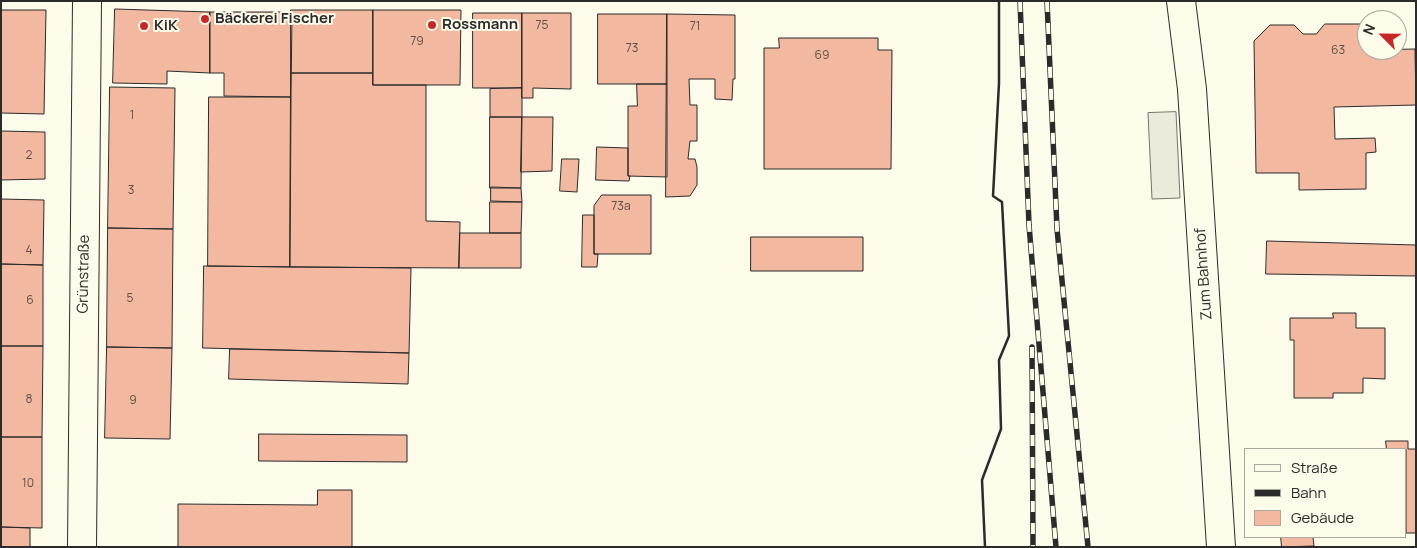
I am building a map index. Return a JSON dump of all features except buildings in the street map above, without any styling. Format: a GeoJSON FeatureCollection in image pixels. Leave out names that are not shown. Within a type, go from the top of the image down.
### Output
{"type":"FeatureCollection","features":[{"type":"Feature","properties":{"kind":"street","name":"Grünstraße"},"geometry":{"type":"LineString","coordinates":[[82,547],[87,1]]}},
{"type":"Feature","properties":{"kind":"street","name":"Zum Bahnhof"},"geometry":{"type":"LineString","coordinates":[[1181,1],[1193,104],[1221,547]]}},
{"type":"Feature","properties":{"kind":"shaded area"},"geometry":{"type":"Polygon","coordinates":[[[1176,112],[1180,198],[1152,199],[1148,113],[1176,112]]]}},
{"type":"Feature","properties":{"kind":"railway"},"geometry":{"type":"LineString","coordinates":[[1020,1],[1029,225],[1056,547]]}},
{"type":"Feature","properties":{"kind":"railway"},"geometry":{"type":"LineString","coordinates":[[1047,1],[1057,229],[1088,547]]}},
{"type":"Feature","properties":{"kind":"railway"},"geometry":{"type":"LineString","coordinates":[[1032,347],[1033,547]]}},
{"type":"Feature","properties":{"kind":"wall"},"geometry":{"type":"LineString","coordinates":[[985,547],[982,480],[1001,429],[999,360],[1009,336],[1002,202],[993,196],[999,83],[999,1]]}},
{"type":"Feature","properties":{"kind":"place","name":"Bäckerei Fischer"},"geometry":{"type":"Point","coordinates":[205,19]}},
{"type":"Feature","properties":{"kind":"place","name":"Rossmann"},"geometry":{"type":"Point","coordinates":[432,25]}},
{"type":"Feature","properties":{"kind":"place","name":"KiK"},"geometry":{"type":"Point","coordinates":[144,26]}}]}
